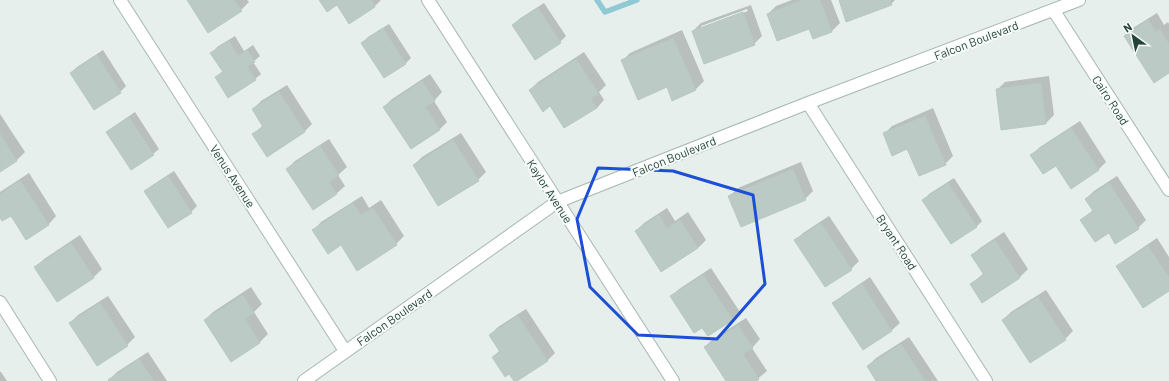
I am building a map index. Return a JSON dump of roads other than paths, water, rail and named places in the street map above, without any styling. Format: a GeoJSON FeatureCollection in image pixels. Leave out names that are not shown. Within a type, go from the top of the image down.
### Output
{"type":"FeatureCollection","features":[{"type":"Feature","properties":{"kind":"street","name":"Venus Avenue"},"geometry":{"type":"LineString","coordinates":[[120,0],[345,351]]}},
{"type":"Feature","properties":{"kind":"street","name":"Kaylor Avenue"},"geometry":{"type":"LineString","coordinates":[[428,0],[673,381]]}},
{"type":"Feature","properties":{"kind":"street","name":"Falcon Boulevard"},"geometry":{"type":"LineString","coordinates":[[304,381],[557,202],[808,103],[1079,0]]}},
{"type":"Feature","properties":{"kind":"street","name":"Cairo Road"},"geometry":{"type":"LineString","coordinates":[[1054,10],[1169,190]]}},
{"type":"Feature","properties":{"kind":"street","name":"Bryant Road"},"geometry":{"type":"LineString","coordinates":[[808,103],[986,381]]}},
{"type":"Feature","properties":{"kind":"street"},"geometry":{"type":"LineString","coordinates":[[0,302],[50,381]]}},
{"type":"Feature","properties":{"kind":"waterway"},"geometry":{"type":"LineString","coordinates":[[597,0],[605,12],[637,0]]}}]}
